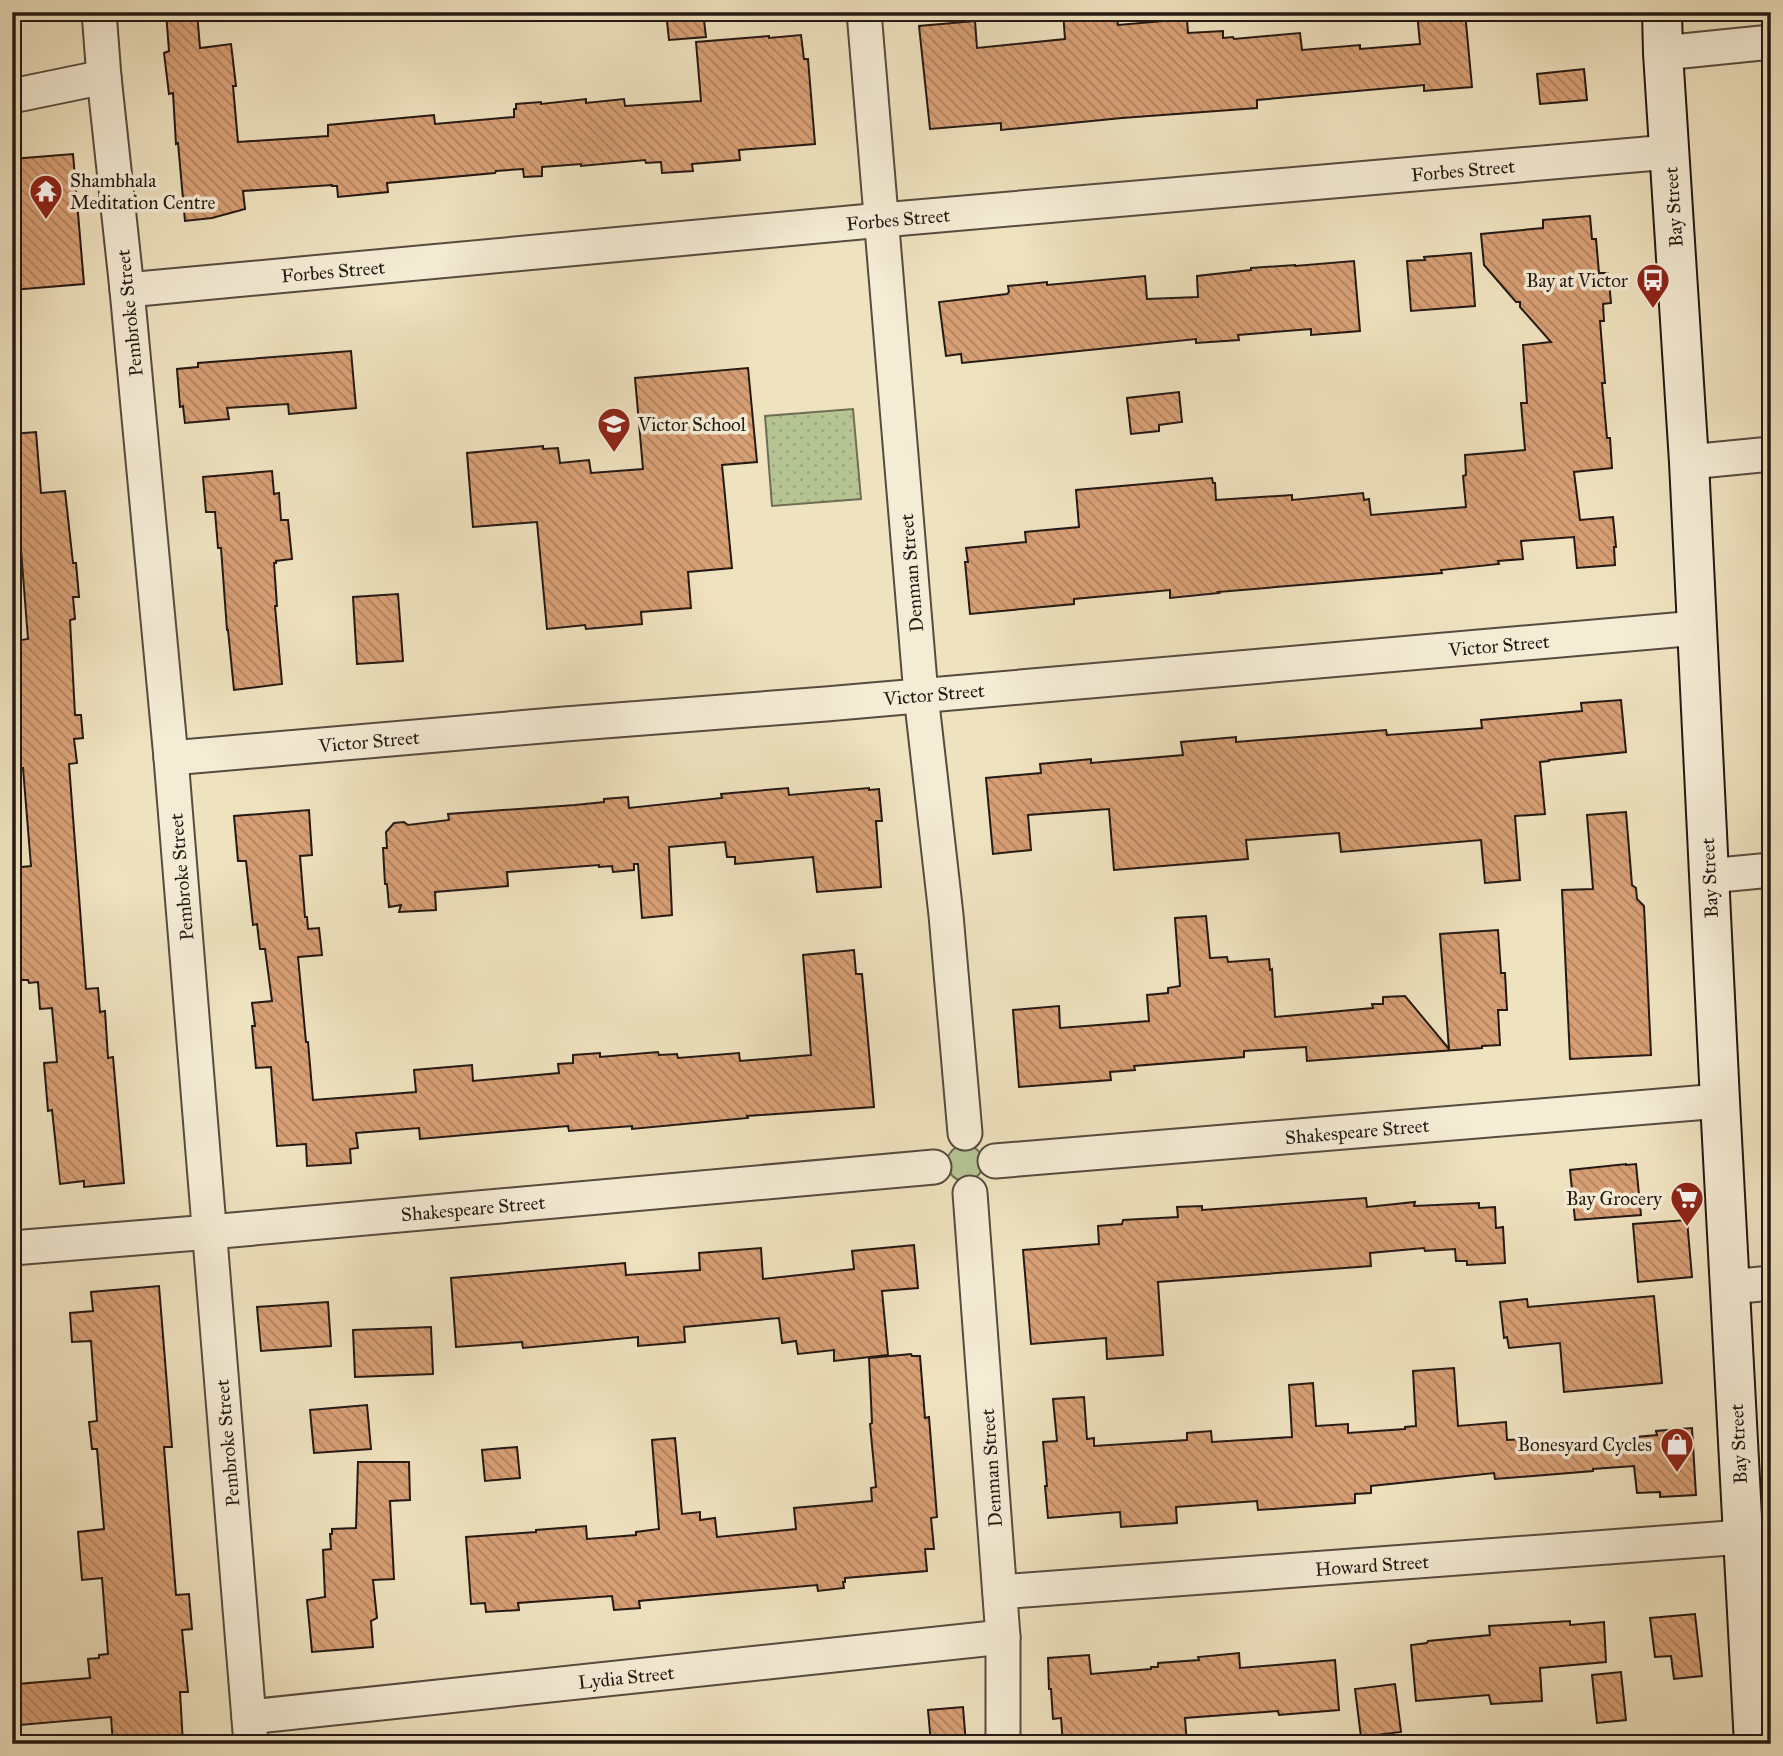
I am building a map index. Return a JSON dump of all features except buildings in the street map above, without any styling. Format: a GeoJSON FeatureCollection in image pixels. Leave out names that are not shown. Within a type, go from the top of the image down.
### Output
{"type":"FeatureCollection","features":[{"type":"Feature","properties":{"kind":"main road","name":"Bay Street"},"geometry":{"type":"LineString","coordinates":[[1662,12],[1689,462],[1754,1744]]}},
{"type":"Feature","properties":{"kind":"street","name":"Pembroke Street"},"geometry":{"type":"LineString","coordinates":[[99,12],[171,758],[250,1730]]}},
{"type":"Feature","properties":{"kind":"street","name":"Denman Street"},"geometry":{"type":"LineString","coordinates":[[864,12],[921,695],[946,915],[965,1133]]}},
{"type":"Feature","properties":{"kind":"street"},"geometry":{"type":"LineString","coordinates":[[1663,53],[1771,42]]}},
{"type":"Feature","properties":{"kind":"street"},"geometry":{"type":"LineString","coordinates":[[12,96],[104,77]]}},
{"type":"Feature","properties":{"kind":"street","name":"Forbes Street"},"geometry":{"type":"LineString","coordinates":[[127,290],[882,220],[1669,152]]}},
{"type":"Feature","properties":{"kind":"street"},"geometry":{"type":"LineString","coordinates":[[1689,462],[1771,454]]}},
{"type":"Feature","properties":{"kind":"street","name":"Victor Street"},"geometry":{"type":"LineString","coordinates":[[171,758],[1697,628]]}},
{"type":"Feature","properties":{"kind":"street"},"geometry":{"type":"LineString","coordinates":[[1709,876],[1771,870]]}},
{"type":"Feature","properties":{"kind":"street","name":"Shakespeare Street"},"geometry":{"type":"LineString","coordinates":[[995,1161],[1720,1101]]}},
{"type":"Feature","properties":{"kind":"street"},"geometry":{"type":"LineString","coordinates":[[965,1133],[985,1142],[995,1161],[988,1182],[970,1193],[947,1187],[934,1167],[942,1143],[965,1133]]}},
{"type":"Feature","properties":{"kind":"street","name":"Shakespeare Street"},"geometry":{"type":"LineString","coordinates":[[12,1248],[934,1167]]}},
{"type":"Feature","properties":{"kind":"street","name":"Denman Street"},"geometry":{"type":"LineString","coordinates":[[970,1193],[1003,1637],[1003,1744]]}},
{"type":"Feature","properties":{"kind":"street"},"geometry":{"type":"LineString","coordinates":[[1730,1287],[1771,1283]]}},
{"type":"Feature","properties":{"kind":"street","name":"Howard Street"},"geometry":{"type":"LineString","coordinates":[[1000,1592],[1744,1537]]}},
{"type":"Feature","properties":{"kind":"street","name":"Lydia Street"},"geometry":{"type":"LineString","coordinates":[[250,1730],[1003,1637]]}},
{"type":"Feature","properties":{"kind":"green space"},"geometry":{"type":"Polygon","coordinates":[[[853,409],[861,499],[772,506],[765,416],[853,409]]]}},
{"type":"Feature","properties":{"kind":"green space"},"geometry":{"type":"Polygon","coordinates":[[[965,1145],[978,1150],[983,1163],[978,1176],[965,1181],[952,1176],[947,1163],[952,1150],[965,1145]]]}},
{"type":"Feature","properties":{"kind":"place","name":"Shambhala Meditation Centre"},"geometry":{"type":"Point","coordinates":[46,221]}},
{"type":"Feature","properties":{"kind":"place","name":"Bay at Victor"},"geometry":{"type":"Point","coordinates":[1653,310]}},
{"type":"Feature","properties":{"kind":"place","name":"Victor School"},"geometry":{"type":"Point","coordinates":[614,454]}},
{"type":"Feature","properties":{"kind":"place","name":"Bay Grocery"},"geometry":{"type":"Point","coordinates":[1687,1228]}},
{"type":"Feature","properties":{"kind":"place","name":"Bonesyard Cycles"},"geometry":{"type":"Point","coordinates":[1677,1474]}}]}
